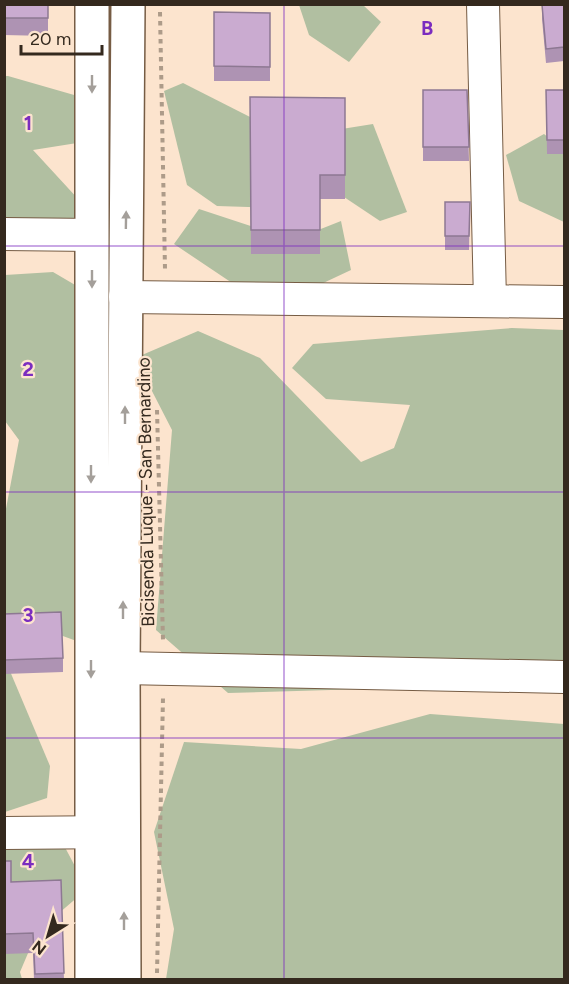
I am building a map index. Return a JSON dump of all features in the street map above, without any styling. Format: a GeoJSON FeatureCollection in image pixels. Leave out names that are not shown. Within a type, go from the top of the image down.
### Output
{"type":"FeatureCollection","features":[{"type":"Feature","properties":{"kind":"main road"},"geometry":{"type":"LineString","coordinates":[[92,4],[91,678],[124,980]]}},
{"type":"Feature","properties":{"kind":"main road"},"geometry":{"type":"LineString","coordinates":[[92,980],[123,668],[128,4]]}},
{"type":"Feature","properties":{"kind":"street"},"geometry":{"type":"LineString","coordinates":[[483,4],[490,302]]}},
{"type":"Feature","properties":{"kind":"street"},"geometry":{"type":"LineString","coordinates":[[4,234],[92,235]]}},
{"type":"Feature","properties":{"kind":"street"},"geometry":{"type":"LineString","coordinates":[[125,297],[564,302]]}},
{"type":"Feature","properties":{"kind":"street"},"geometry":{"type":"LineString","coordinates":[[123,668],[564,677]]}},
{"type":"Feature","properties":{"kind":"street"},"geometry":{"type":"LineString","coordinates":[[4,833],[108,832]]}},
{"type":"Feature","properties":{"kind":"path"},"geometry":{"type":"LineString","coordinates":[[160,4],[165,297]]}},
{"type":"Feature","properties":{"kind":"path","name":"Bicisenda Luque - San Bernardino"},"geometry":{"type":"LineString","coordinates":[[156,980],[163,669],[157,407]]}},
{"type":"Feature","properties":{"kind":"green space"},"geometry":{"type":"Polygon","coordinates":[[[299,5],[363,5],[381,22],[349,62],[309,35],[299,5]]]}},
{"type":"Feature","properties":{"kind":"green space"},"geometry":{"type":"Polygon","coordinates":[[[5,76],[95,101],[96,140],[33,150],[91,213],[85,233],[5,235],[5,76]]]}},
{"type":"Feature","properties":{"kind":"green space"},"geometry":{"type":"Polygon","coordinates":[[[183,83],[268,126],[280,208],[217,206],[187,185],[164,91],[183,83]]]}},
{"type":"Feature","properties":{"kind":"green space"},"geometry":{"type":"Polygon","coordinates":[[[373,124],[407,212],[380,221],[332,189],[323,132],[373,124]]]}},
{"type":"Feature","properties":{"kind":"green space"},"geometry":{"type":"Polygon","coordinates":[[[544,134],[564,150],[564,222],[519,201],[506,155],[544,134]]]}},
{"type":"Feature","properties":{"kind":"green space"},"geometry":{"type":"Polygon","coordinates":[[[199,209],[293,240],[341,221],[351,270],[287,300],[253,297],[174,244],[199,209]]]}},
{"type":"Feature","properties":{"kind":"green space"},"geometry":{"type":"Polygon","coordinates":[[[53,272],[99,299],[109,341],[89,451],[82,643],[19,620],[5,641],[5,514],[19,440],[5,421],[5,275],[53,272]]]}},
{"type":"Feature","properties":{"kind":"green space"},"geometry":{"type":"Polygon","coordinates":[[[512,328],[564,330],[564,686],[539,684],[228,693],[156,630],[172,430],[135,358],[198,331],[260,358],[361,462],[394,448],[410,405],[326,399],[292,368],[313,344],[512,328]]]}},
{"type":"Feature","properties":{"kind":"green space"},"geometry":{"type":"Polygon","coordinates":[[[4,657],[50,766],[47,798],[5,812],[4,657]]]}},
{"type":"Feature","properties":{"kind":"green space"},"geometry":{"type":"Polygon","coordinates":[[[430,714],[564,724],[564,979],[166,979],[174,929],[154,832],[184,742],[301,749],[430,714]]]}},
{"type":"Feature","properties":{"kind":"green space"},"geometry":{"type":"Polygon","coordinates":[[[59,836],[87,889],[37,932],[20,972],[22,979],[5,979],[4,837],[59,836]]]}},
{"type":"Feature","properties":{"kind":"building"},"geometry":{"type":"Polygon","coordinates":[[[4,4],[48,4],[48,18],[4,18],[4,4]]]}},
{"type":"Feature","properties":{"kind":"building"},"geometry":{"type":"Polygon","coordinates":[[[564,4],[564,47],[546,49],[542,5],[564,4]]]}},
{"type":"Feature","properties":{"kind":"building"},"geometry":{"type":"Polygon","coordinates":[[[214,12],[270,13],[270,67],[214,66],[214,12]]]}},
{"type":"Feature","properties":{"kind":"building"},"geometry":{"type":"Polygon","coordinates":[[[423,90],[467,90],[469,147],[423,147],[423,90]]]}},
{"type":"Feature","properties":{"kind":"building"},"geometry":{"type":"Polygon","coordinates":[[[546,90],[564,90],[564,140],[547,140],[546,90]]]}},
{"type":"Feature","properties":{"kind":"building"},"geometry":{"type":"Polygon","coordinates":[[[250,97],[345,98],[345,175],[320,175],[320,230],[251,230],[250,97]]]}},
{"type":"Feature","properties":{"kind":"building"},"geometry":{"type":"Polygon","coordinates":[[[445,202],[470,202],[469,236],[445,236],[445,202]]]}},
{"type":"Feature","properties":{"kind":"building"},"geometry":{"type":"Polygon","coordinates":[[[61,612],[63,658],[4,660],[4,614],[61,612]]]}},
{"type":"Feature","properties":{"kind":"building"},"geometry":{"type":"Polygon","coordinates":[[[4,861],[11,861],[11,882],[61,880],[64,973],[35,974],[33,933],[4,934],[4,861]]]}}]}
